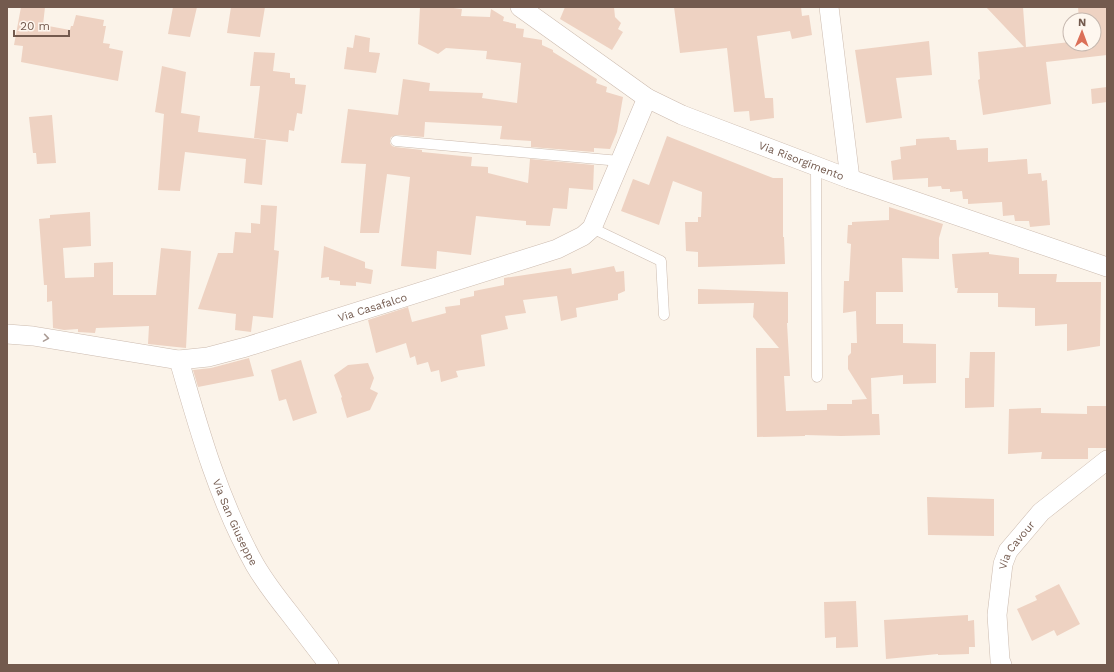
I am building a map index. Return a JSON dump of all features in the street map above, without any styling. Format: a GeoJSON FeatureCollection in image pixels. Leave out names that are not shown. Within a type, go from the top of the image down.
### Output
{"type":"FeatureCollection","features":[{"type":"Feature","properties":{"kind":"street","name":"Via Risorgimento"},"geometry":{"type":"LineString","coordinates":[[520,7],[647,98],[682,115],[816,166],[1107,266]]}},
{"type":"Feature","properties":{"kind":"street"},"geometry":{"type":"LineString","coordinates":[[829,7],[850,178]]}},
{"type":"Feature","properties":{"kind":"street"},"geometry":{"type":"LineString","coordinates":[[592,228],[647,98]]}},
{"type":"Feature","properties":{"kind":"street","name":"Via Casafalco"},"geometry":{"type":"LineString","coordinates":[[7,334],[33,336],[179,360],[208,357],[246,348],[557,249],[583,236],[592,228]]}},
{"type":"Feature","properties":{"kind":"street","name":"Via San Giuseppe"},"geometry":{"type":"LineString","coordinates":[[179,360],[211,465],[237,529],[256,566],[277,598],[329,665]]}},
{"type":"Feature","properties":{"kind":"street","name":"Via Cavour"},"geometry":{"type":"LineString","coordinates":[[1002,665],[1000,660],[997,615],[1002,564],[1008,551],[1041,512],[1107,460]]}},
{"type":"Feature","properties":{"kind":"lane"},"geometry":{"type":"LineString","coordinates":[[396,141],[620,162]]}},
{"type":"Feature","properties":{"kind":"lane"},"geometry":{"type":"LineString","coordinates":[[816,166],[817,377]]}},
{"type":"Feature","properties":{"kind":"lane"},"geometry":{"type":"LineString","coordinates":[[592,228],[661,261],[664,315]]}},
{"type":"Feature","properties":{"kind":"building"},"geometry":{"type":"Polygon","coordinates":[[[21,7],[45,7],[43,25],[70,30],[71,26],[73,26],[76,15],[104,20],[103,26],[106,26],[103,43],[110,44],[109,48],[123,51],[118,81],[21,62],[23,46],[14,45],[21,7]]]}},
{"type":"Feature","properties":{"kind":"building"},"geometry":{"type":"Polygon","coordinates":[[[173,7],[197,7],[190,37],[168,34],[173,7]]]}},
{"type":"Feature","properties":{"kind":"building"},"geometry":{"type":"Polygon","coordinates":[[[231,7],[265,7],[260,37],[227,33],[231,7]]]}},
{"type":"Feature","properties":{"kind":"building"},"geometry":{"type":"Polygon","coordinates":[[[420,7],[462,9],[461,16],[490,17],[491,9],[504,17],[503,21],[516,24],[516,28],[524,29],[523,37],[542,40],[542,45],[553,50],[553,52],[597,79],[596,83],[607,87],[606,92],[623,97],[617,132],[610,149],[594,148],[594,152],[531,147],[531,141],[500,139],[502,126],[425,122],[424,137],[397,135],[391,137],[390,143],[392,146],[422,150],[422,152],[472,157],[471,166],[488,167],[488,173],[528,183],[530,159],[594,165],[593,190],[569,188],[567,209],[553,208],[550,226],[526,225],[526,221],[476,216],[471,255],[437,251],[436,269],[401,266],[410,177],[387,174],[379,233],[360,233],[366,164],[341,163],[348,109],[398,115],[403,79],[430,83],[429,91],[483,93],[482,98],[517,103],[521,63],[486,59],[487,51],[446,48],[438,54],[418,44],[420,7]]]}},
{"type":"Feature","properties":{"kind":"building"},"geometry":{"type":"Polygon","coordinates":[[[565,7],[614,7],[615,17],[621,23],[618,29],[623,32],[612,50],[560,19],[565,7]]]}},
{"type":"Feature","properties":{"kind":"building"},"geometry":{"type":"Polygon","coordinates":[[[674,7],[801,7],[802,16],[809,15],[812,35],[792,39],[790,31],[757,36],[765,98],[773,98],[774,118],[750,121],[749,111],[734,112],[727,48],[680,53],[674,7]]]}},
{"type":"Feature","properties":{"kind":"building"},"geometry":{"type":"Polygon","coordinates":[[[986,7],[1023,7],[1026,47],[1062,43],[1062,52],[1102,52],[1102,12],[1078,12],[1078,7],[1107,7],[1107,55],[1046,62],[1051,104],[983,115],[978,80],[980,79],[978,52],[1024,47],[986,7]]]}},
{"type":"Feature","properties":{"kind":"building"},"geometry":{"type":"Polygon","coordinates":[[[355,35],[370,38],[369,52],[380,53],[376,73],[344,69],[347,47],[353,48],[355,35]]]}},
{"type":"Feature","properties":{"kind":"building"},"geometry":{"type":"Polygon","coordinates":[[[929,41],[932,75],[896,78],[902,118],[866,123],[855,50],[929,41]]]}},
{"type":"Feature","properties":{"kind":"building"},"geometry":{"type":"Polygon","coordinates":[[[254,52],[275,53],[273,71],[290,73],[290,78],[295,78],[295,84],[306,85],[302,114],[297,113],[294,131],[289,130],[288,142],[254,138],[260,86],[250,86],[254,52]]]}},
{"type":"Feature","properties":{"kind":"building"},"geometry":{"type":"Polygon","coordinates":[[[162,66],[186,72],[181,113],[200,116],[198,132],[266,140],[262,185],[244,183],[246,159],[185,152],[180,191],[158,190],[164,114],[155,112],[162,66]]]}},
{"type":"Feature","properties":{"kind":"building"},"geometry":{"type":"Polygon","coordinates":[[[1107,87],[1107,102],[1092,104],[1091,89],[1107,87]]]}},
{"type":"Feature","properties":{"kind":"building"},"geometry":{"type":"Polygon","coordinates":[[[52,115],[56,163],[37,164],[36,153],[33,153],[29,117],[52,115]]]}},
{"type":"Feature","properties":{"kind":"building"},"geometry":{"type":"Polygon","coordinates":[[[667,136],[773,178],[783,178],[783,237],[785,264],[698,267],[698,252],[686,251],[685,222],[698,222],[698,217],[701,217],[702,192],[673,181],[659,225],[621,211],[633,179],[649,185],[667,136]]]}},
{"type":"Feature","properties":{"kind":"building"},"geometry":{"type":"Polygon","coordinates":[[[949,137],[950,140],[956,140],[957,150],[988,148],[988,162],[1027,159],[1028,174],[1041,173],[1042,181],[1047,180],[1050,225],[1030,227],[1029,221],[1015,221],[1014,215],[1003,216],[1002,202],[968,204],[968,199],[963,199],[962,191],[950,192],[950,189],[942,189],[941,186],[928,187],[928,178],[893,180],[891,161],[901,159],[900,147],[916,145],[916,139],[949,137]]]}},
{"type":"Feature","properties":{"kind":"building"},"geometry":{"type":"Polygon","coordinates":[[[261,205],[277,206],[274,250],[279,251],[273,318],[253,316],[251,332],[235,330],[236,314],[198,309],[218,253],[233,253],[235,232],[251,233],[251,223],[260,224],[261,205]]]}},
{"type":"Feature","properties":{"kind":"building"},"geometry":{"type":"Polygon","coordinates":[[[889,207],[943,224],[939,238],[939,259],[902,258],[903,292],[876,292],[876,324],[903,324],[903,343],[936,344],[936,383],[903,384],[903,375],[871,378],[872,414],[879,414],[880,435],[805,435],[757,437],[756,348],[779,348],[753,317],[754,303],[698,304],[698,289],[788,292],[787,323],[790,376],[784,376],[786,411],[827,410],[827,404],[852,404],[852,400],[867,399],[848,369],[848,356],[851,353],[851,343],[857,343],[856,311],[843,313],[844,281],[849,281],[851,244],[847,243],[848,225],[852,225],[852,222],[889,220],[889,207]]]}},
{"type":"Feature","properties":{"kind":"building"},"geometry":{"type":"Polygon","coordinates":[[[90,212],[91,246],[63,248],[65,278],[94,277],[94,263],[113,262],[113,295],[156,295],[161,248],[191,251],[186,348],[148,344],[149,326],[96,328],[95,333],[78,332],[78,329],[64,330],[53,328],[52,301],[47,302],[47,285],[44,285],[39,219],[50,218],[50,215],[90,212]]]}},
{"type":"Feature","properties":{"kind":"building"},"geometry":{"type":"Polygon","coordinates":[[[324,246],[365,262],[365,268],[373,270],[371,284],[356,282],[356,286],[340,285],[340,281],[329,280],[329,277],[321,278],[324,246]]]}},
{"type":"Feature","properties":{"kind":"building"},"geometry":{"type":"Polygon","coordinates":[[[989,252],[989,254],[1019,258],[1019,274],[1057,274],[1056,282],[1101,282],[1100,346],[1067,351],[1067,324],[1035,326],[1035,308],[998,307],[998,293],[957,293],[958,288],[955,288],[952,254],[989,252]]]}},
{"type":"Feature","properties":{"kind":"building"},"geometry":{"type":"Polygon","coordinates":[[[614,266],[616,272],[624,271],[625,291],[618,294],[618,300],[576,308],[577,317],[561,321],[557,296],[523,300],[526,313],[505,316],[508,329],[481,335],[485,366],[456,371],[458,377],[441,382],[439,370],[431,372],[428,362],[417,365],[415,356],[410,358],[406,343],[376,353],[368,320],[408,307],[412,322],[446,313],[445,307],[460,305],[460,299],[474,296],[474,291],[504,285],[504,278],[571,268],[572,274],[614,266]]]}},
{"type":"Feature","properties":{"kind":"building"},"geometry":{"type":"Polygon","coordinates":[[[970,352],[995,352],[994,407],[965,408],[965,378],[969,378],[970,352]]]}},
{"type":"Feature","properties":{"kind":"building"},"geometry":{"type":"Polygon","coordinates":[[[249,358],[254,376],[198,387],[193,370],[211,368],[249,358]]]}},
{"type":"Feature","properties":{"kind":"building"},"geometry":{"type":"Polygon","coordinates":[[[301,360],[317,413],[293,421],[286,399],[279,401],[271,370],[301,360]]]}},
{"type":"Feature","properties":{"kind":"building"},"geometry":{"type":"Polygon","coordinates":[[[368,363],[374,378],[370,389],[378,393],[370,410],[347,418],[341,398],[342,397],[334,375],[348,365],[368,363]]]}},
{"type":"Feature","properties":{"kind":"building"},"geometry":{"type":"Polygon","coordinates":[[[1087,406],[1107,406],[1107,448],[1088,448],[1088,459],[1041,459],[1042,452],[1008,454],[1009,409],[1041,408],[1041,413],[1087,414],[1087,406]]]}},
{"type":"Feature","properties":{"kind":"building"},"geometry":{"type":"Polygon","coordinates":[[[927,497],[994,499],[994,536],[928,535],[927,497]]]}},
{"type":"Feature","properties":{"kind":"building"},"geometry":{"type":"Polygon","coordinates":[[[1059,584],[1080,624],[1057,636],[1054,630],[1032,641],[1017,609],[1037,600],[1035,596],[1059,584]]]}},
{"type":"Feature","properties":{"kind":"building"},"geometry":{"type":"Polygon","coordinates":[[[856,601],[858,647],[836,648],[836,637],[825,638],[824,602],[856,601]]]}},
{"type":"Feature","properties":{"kind":"building"},"geometry":{"type":"Polygon","coordinates":[[[968,615],[968,621],[974,620],[975,647],[969,647],[969,654],[938,654],[886,659],[884,620],[968,615]]]}}]}
